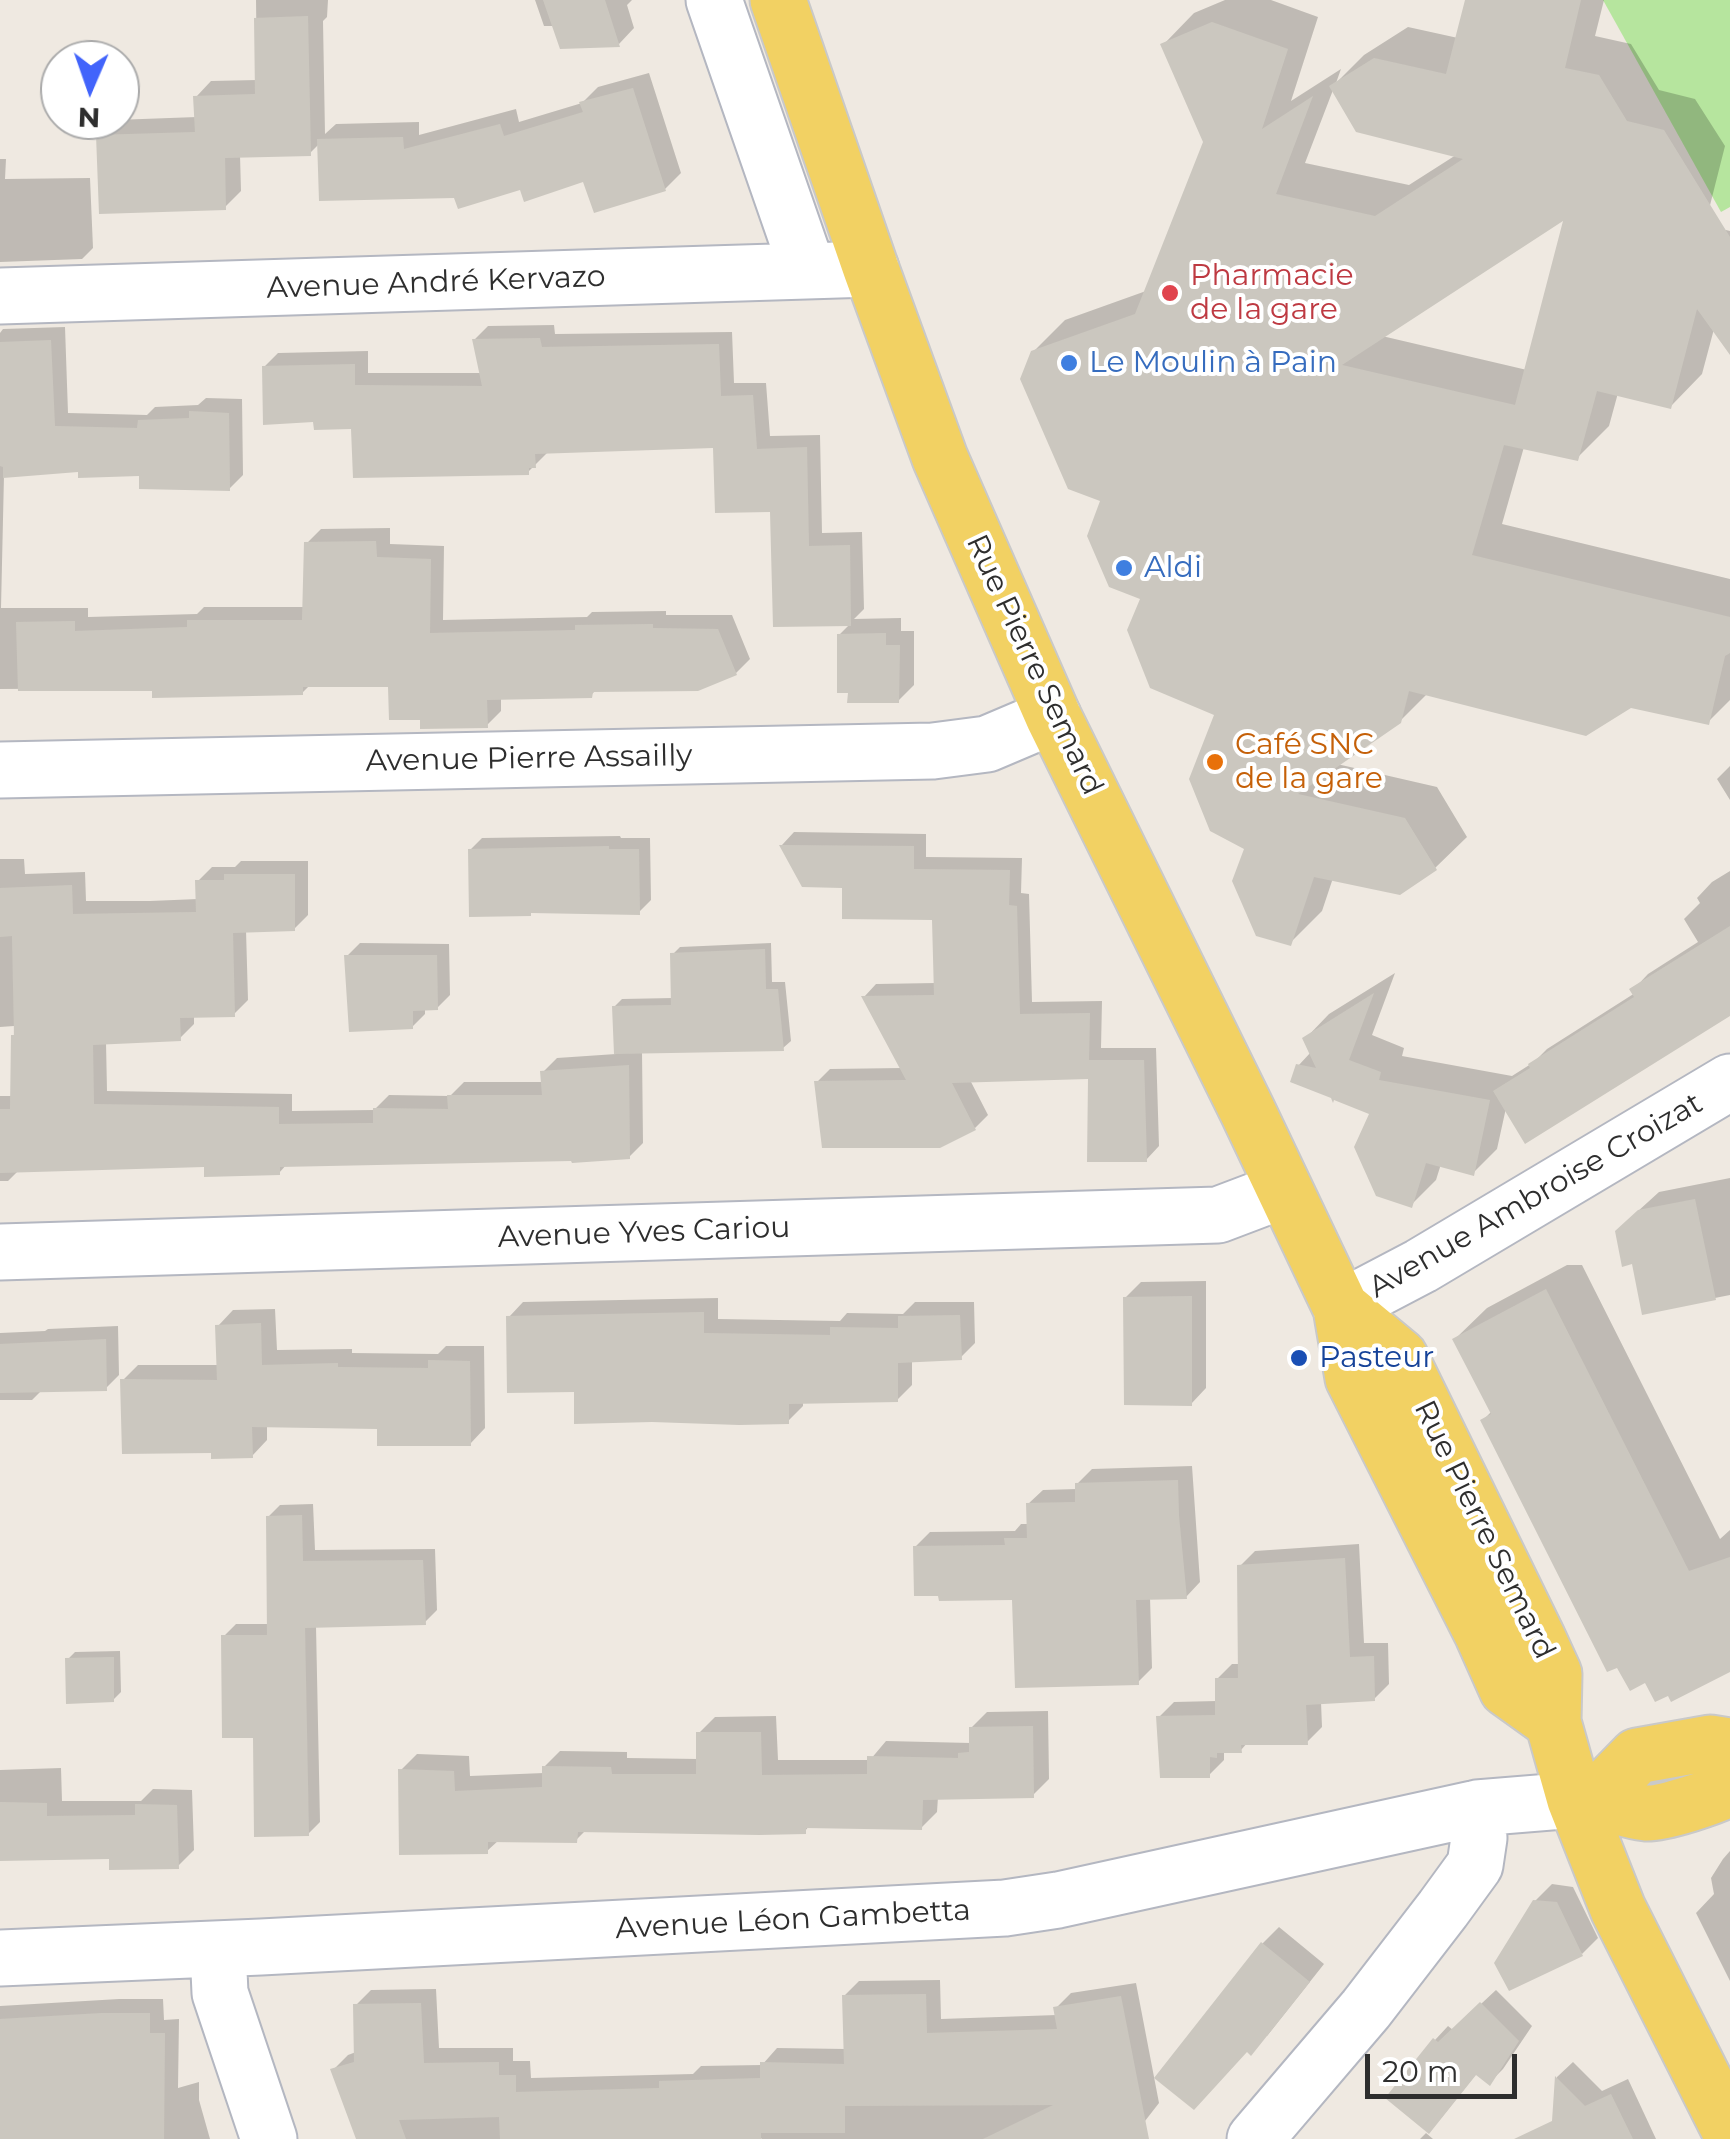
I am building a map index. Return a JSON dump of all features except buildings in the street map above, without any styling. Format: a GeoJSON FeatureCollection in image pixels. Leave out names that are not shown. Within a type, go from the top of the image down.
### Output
{"type":"FeatureCollection","features":[{"type":"Feature","properties":{"kind":"main road","name":"Rue Pierre Semard"},"geometry":{"type":"LineString","coordinates":[[778,0],[940,458],[1053,716],[1341,1308],[1353,1378],[1493,1661],[1508,1689],[1552,1722],[1585,1799],[1618,1910],[1730,2131]]}},
{"type":"Feature","properties":{"kind":"main road"},"geometry":{"type":"LineString","coordinates":[[1585,1799],[1637,1756],[1710,1743],[1730,1746]]}},
{"type":"Feature","properties":{"kind":"main road"},"geometry":{"type":"LineString","coordinates":[[1585,1799],[1648,1813],[1730,1788]]}},
{"type":"Feature","properties":{"kind":"street"},"geometry":{"type":"LineString","coordinates":[[714,0],[808,271]]}},
{"type":"Feature","properties":{"kind":"street","name":"Avenue André Kervazo"},"geometry":{"type":"LineString","coordinates":[[0,296],[872,269]]}},
{"type":"Feature","properties":{"kind":"street","name":"Avenue Pierre Assailly"},"geometry":{"type":"LineString","coordinates":[[0,770],[933,751],[987,744],[1053,716]]}},
{"type":"Feature","properties":{"kind":"street","name":"Avenue Ambroise Croizat"},"geometry":{"type":"LineString","coordinates":[[1341,1308],[1421,1266],[1730,1082]]}},
{"type":"Feature","properties":{"kind":"street","name":"Avenue Yves Cariou"},"geometry":{"type":"LineString","coordinates":[[0,1252],[1218,1215],[1284,1190]]}},
{"type":"Feature","properties":{"kind":"street","name":"Avenue Léon Gambetta"},"geometry":{"type":"LineString","coordinates":[[0,1958],[1005,1908],[1058,1900],[1476,1808],[1585,1799]]}},
{"type":"Feature","properties":{"kind":"street"},"geometry":{"type":"LineString","coordinates":[[1255,2139],[1366,2009],[1474,1865],[1479,1838],[1476,1808]]}},
{"type":"Feature","properties":{"kind":"street"},"geometry":{"type":"LineString","coordinates":[[218,1948],[220,1994],[269,2139]]}},
{"type":"Feature","properties":{"kind":"green space"},"geometry":{"type":"Polygon","coordinates":[[[1603,0],[1730,0],[1730,207],[1721,212],[1603,0]]]}},
{"type":"Feature","properties":{"kind":"place","name":"Pharmacie de la gare"},"geometry":{"type":"Point","coordinates":[1170,293]}},
{"type":"Feature","properties":{"kind":"place","name":"Le Moulin à Pain"},"geometry":{"type":"Point","coordinates":[1069,363]}},
{"type":"Feature","properties":{"kind":"place","name":"Aldi"},"geometry":{"type":"Point","coordinates":[1124,568]}},
{"type":"Feature","properties":{"kind":"place","name":"Café SNC de la gare"},"geometry":{"type":"Point","coordinates":[1215,762]}},
{"type":"Feature","properties":{"kind":"place","name":"Pasteur"},"geometry":{"type":"Point","coordinates":[1299,1358]}}]}
